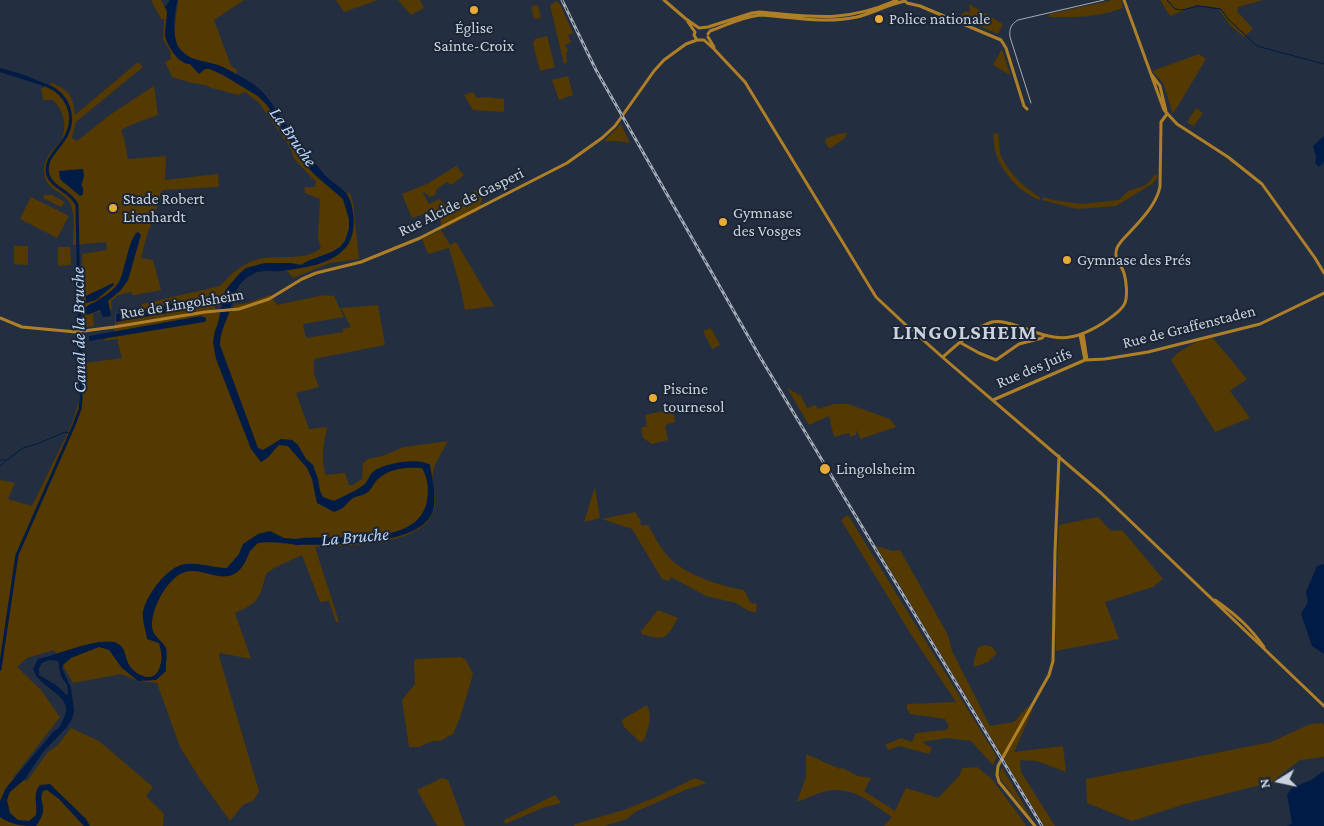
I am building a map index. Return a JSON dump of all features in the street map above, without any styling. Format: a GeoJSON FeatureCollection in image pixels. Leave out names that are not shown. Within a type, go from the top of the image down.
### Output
{"type":"FeatureCollection","features":[{"type":"Feature","properties":{"kind":"main road"},"geometry":{"type":"LineString","coordinates":[[664,0],[699,28],[752,13],[827,17],[843,16],[871,12],[897,0]]}},
{"type":"Feature","properties":{"kind":"main road"},"geometry":{"type":"LineString","coordinates":[[704,40],[710,31],[752,16],[818,20],[843,19],[871,12],[905,0],[907,4],[915,1],[920,6],[1001,40],[1006,48],[1023,103],[1027,109]]}},
{"type":"Feature","properties":{"kind":"main road"},"geometry":{"type":"LineString","coordinates":[[1125,0],[1150,74],[1160,86],[1167,114],[1177,124],[1228,157],[1262,184],[1324,273]]}},
{"type":"Feature","properties":{"kind":"main road"},"geometry":{"type":"LineString","coordinates":[[686,19],[697,40]]}},
{"type":"Feature","properties":{"kind":"main road"},"geometry":{"type":"LineString","coordinates":[[686,44],[699,28]]}},
{"type":"Feature","properties":{"kind":"main road"},"geometry":{"type":"LineString","coordinates":[[704,28],[714,48]]}},
{"type":"Feature","properties":{"kind":"main road"},"geometry":{"type":"LineString","coordinates":[[686,44],[697,40],[704,40],[714,48],[745,82],[874,294],[942,357],[1101,493],[1208,596],[1256,635],[1269,654],[1324,706]]}},
{"type":"Feature","properties":{"kind":"main road","name":"Rue Alcide de Gasperi"},"geometry":{"type":"LineString","coordinates":[[364,261],[435,231],[482,205],[567,163],[594,145],[619,122],[658,66],[686,44]]}},
{"type":"Feature","properties":{"kind":"main road"},"geometry":{"type":"LineString","coordinates":[[942,357],[990,322],[1000,321],[1044,336],[1060,339],[1082,334],[1108,320],[1125,303],[1125,277],[1116,259],[1117,247],[1150,208],[1159,193],[1161,122],[1167,114]]}},
{"type":"Feature","properties":{"kind":"main road","name":"Rue de Lingolsheim"},"geometry":{"type":"LineString","coordinates":[[0,318],[24,327],[76,332],[236,309],[269,299],[302,279],[316,273],[364,261]]}},
{"type":"Feature","properties":{"kind":"main road","name":"Rue de Graffenstaden"},"geometry":{"type":"LineString","coordinates":[[1086,360],[1148,352],[1260,324],[1324,293]]}},
{"type":"Feature","properties":{"kind":"main road"},"geometry":{"type":"LineString","coordinates":[[1082,334],[1086,360]]}},
{"type":"Feature","properties":{"kind":"main road"},"geometry":{"type":"LineString","coordinates":[[960,343],[996,360],[1019,344],[1044,336]]}},
{"type":"Feature","properties":{"kind":"main road","name":"Rue des Juifs"},"geometry":{"type":"LineString","coordinates":[[992,400],[1086,360]]}},
{"type":"Feature","properties":{"kind":"main road"},"geometry":{"type":"LineString","coordinates":[[1033,826],[999,782],[997,770],[1053,665],[1057,454]]}},
{"type":"Feature","properties":{"kind":"shaded area"},"geometry":{"type":"Polygon","coordinates":[[[151,0],[161,0],[167,11],[172,50],[179,60],[190,64],[199,73],[205,69],[210,69],[258,96],[267,105],[303,161],[314,174],[343,199],[349,219],[349,229],[345,241],[332,252],[301,265],[265,263],[246,269],[229,285],[225,291],[221,306],[215,306],[216,313],[232,312],[234,305],[247,303],[270,295],[277,305],[324,295],[334,296],[344,317],[303,324],[306,338],[343,332],[343,329],[351,327],[341,308],[378,305],[385,345],[314,359],[314,374],[319,387],[296,393],[309,429],[327,427],[323,457],[326,475],[345,473],[349,485],[353,485],[362,479],[363,463],[368,459],[382,456],[404,447],[448,441],[434,469],[435,505],[427,522],[415,531],[382,542],[315,547],[339,622],[336,622],[329,601],[320,602],[302,555],[274,568],[266,574],[257,599],[249,606],[235,613],[251,659],[220,653],[219,656],[259,791],[254,800],[243,805],[230,821],[180,747],[157,683],[138,681],[121,674],[73,683],[54,650],[27,658],[17,667],[41,690],[60,717],[13,778],[27,781],[48,752],[58,745],[71,728],[99,741],[153,787],[146,796],[164,814],[163,826],[0,826],[0,480],[15,483],[8,499],[32,506],[71,426],[79,401],[78,364],[122,358],[117,339],[103,341],[115,330],[115,314],[141,309],[142,304],[220,286],[240,268],[258,259],[302,256],[316,252],[321,248],[318,237],[320,199],[305,193],[304,187],[315,187],[316,182],[294,159],[290,147],[259,103],[245,92],[238,95],[172,77],[165,62],[171,59],[170,51],[163,39],[164,19],[161,19],[151,0]]]}},
{"type":"Feature","properties":{"kind":"shaded area"},"geometry":{"type":"Polygon","coordinates":[[[178,0],[244,0],[214,20],[231,66],[237,70],[236,75],[223,67],[188,57],[178,47],[174,34],[178,0]]]}},
{"type":"Feature","properties":{"kind":"shaded area"},"geometry":{"type":"Polygon","coordinates":[[[336,0],[378,0],[344,12],[336,0]]]}},
{"type":"Feature","properties":{"kind":"shaded area"},"geometry":{"type":"Polygon","coordinates":[[[398,0],[420,0],[424,8],[411,15],[398,0]]]}},
{"type":"Feature","properties":{"kind":"shaded area"},"geometry":{"type":"Polygon","coordinates":[[[1113,0],[1121,0],[1123,8],[1087,16],[1049,17],[1049,14],[1113,0]]]}},
{"type":"Feature","properties":{"kind":"shaded area"},"geometry":{"type":"Polygon","coordinates":[[[1160,0],[1263,0],[1238,7],[1237,11],[1253,29],[1244,37],[1231,26],[1218,8],[1197,5],[1170,16],[1160,0]]]}},
{"type":"Feature","properties":{"kind":"shaded area"},"geometry":{"type":"Polygon","coordinates":[[[557,1],[573,33],[568,35],[571,42],[565,45],[568,51],[566,52],[567,63],[564,64],[550,5],[557,1]]]}},
{"type":"Feature","properties":{"kind":"shaded area"},"geometry":{"type":"Polygon","coordinates":[[[969,4],[1003,24],[998,34],[958,17],[966,11],[970,13],[969,4]]]}},
{"type":"Feature","properties":{"kind":"shaded area"},"geometry":{"type":"Polygon","coordinates":[[[538,5],[541,18],[534,19],[531,6],[538,5]]]}},
{"type":"Feature","properties":{"kind":"shaded area"},"geometry":{"type":"Polygon","coordinates":[[[547,36],[555,67],[540,71],[533,44],[535,39],[547,36]]]}},
{"type":"Feature","properties":{"kind":"shaded area"},"geometry":{"type":"Polygon","coordinates":[[[1002,49],[1010,74],[1010,75],[993,65],[1002,49]]]}},
{"type":"Feature","properties":{"kind":"shaded area"},"geometry":{"type":"Polygon","coordinates":[[[1199,54],[1206,59],[1173,114],[1163,83],[1152,71],[1199,54]]]}},
{"type":"Feature","properties":{"kind":"shaded area"},"geometry":{"type":"Polygon","coordinates":[[[138,62],[143,67],[76,122],[72,138],[77,141],[111,114],[154,86],[158,115],[121,130],[128,159],[166,156],[165,180],[218,174],[219,187],[162,190],[141,258],[153,260],[161,290],[135,295],[132,295],[131,292],[118,295],[111,301],[112,309],[93,313],[94,326],[84,327],[82,254],[107,250],[106,242],[73,245],[74,218],[72,208],[67,199],[50,186],[45,176],[44,168],[47,157],[63,135],[64,120],[61,111],[53,100],[43,100],[41,89],[52,83],[67,91],[72,99],[75,115],[138,62]],[[69,169],[61,181],[76,191],[83,188],[81,186],[83,173],[69,169]]]}},
{"type":"Feature","properties":{"kind":"shaded area"},"geometry":{"type":"Polygon","coordinates":[[[568,76],[573,95],[559,100],[552,80],[568,76]]]}},
{"type":"Feature","properties":{"kind":"shaded area"},"geometry":{"type":"Polygon","coordinates":[[[473,92],[477,98],[504,99],[504,112],[473,110],[464,95],[473,92]]]}},
{"type":"Feature","properties":{"kind":"shaded area"},"geometry":{"type":"Polygon","coordinates":[[[1196,108],[1203,113],[1194,126],[1187,122],[1196,108]]]}},
{"type":"Feature","properties":{"kind":"shaded area"},"geometry":{"type":"Polygon","coordinates":[[[621,124],[630,143],[604,141],[621,124]]]}},
{"type":"Feature","properties":{"kind":"shaded area"},"geometry":{"type":"Polygon","coordinates":[[[847,133],[845,138],[831,148],[825,142],[825,139],[837,134],[847,133]]]}},
{"type":"Feature","properties":{"kind":"shaded area"},"geometry":{"type":"Polygon","coordinates":[[[998,133],[1000,153],[1006,166],[1022,184],[1040,197],[1040,200],[1018,187],[1001,166],[995,150],[993,134],[998,133]]]}},
{"type":"Feature","properties":{"kind":"shaded area"},"geometry":{"type":"Polygon","coordinates":[[[456,166],[464,175],[451,185],[447,182],[437,189],[435,195],[430,197],[424,192],[429,204],[439,199],[450,208],[478,189],[483,198],[478,211],[441,230],[441,221],[433,211],[412,218],[402,194],[429,183],[456,166]]]}},
{"type":"Feature","properties":{"kind":"shaded area"},"geometry":{"type":"Polygon","coordinates":[[[1155,174],[1158,177],[1152,184],[1116,206],[1077,209],[1042,200],[1043,197],[1082,204],[1119,200],[1128,191],[1144,186],[1155,174]]]}},
{"type":"Feature","properties":{"kind":"shaded area"},"geometry":{"type":"Polygon","coordinates":[[[347,193],[350,193],[353,203],[359,259],[330,263],[293,278],[286,270],[328,260],[336,256],[349,244],[350,201],[347,193]]]}},
{"type":"Feature","properties":{"kind":"shaded area"},"geometry":{"type":"Polygon","coordinates":[[[44,195],[52,195],[65,202],[61,207],[43,198],[44,195]]]}},
{"type":"Feature","properties":{"kind":"shaded area"},"geometry":{"type":"Polygon","coordinates":[[[31,197],[69,216],[57,238],[20,219],[31,197]]]}},
{"type":"Feature","properties":{"kind":"shaded area"},"geometry":{"type":"Polygon","coordinates":[[[441,230],[450,245],[456,242],[494,306],[465,310],[449,248],[428,254],[422,239],[441,230]]]}},
{"type":"Feature","properties":{"kind":"shaded area"},"geometry":{"type":"Polygon","coordinates":[[[14,246],[28,246],[28,265],[14,264],[14,246]]]}},
{"type":"Feature","properties":{"kind":"shaded area"},"geometry":{"type":"Polygon","coordinates":[[[58,247],[70,247],[71,265],[58,266],[58,247]]]}},
{"type":"Feature","properties":{"kind":"shaded area"},"geometry":{"type":"Polygon","coordinates":[[[711,328],[720,345],[712,349],[703,331],[711,328]]]}},
{"type":"Feature","properties":{"kind":"shaded area"},"geometry":{"type":"Polygon","coordinates":[[[1212,337],[1247,379],[1230,391],[1250,418],[1215,432],[1171,360],[1176,354],[1194,343],[1212,337]]]}},
{"type":"Feature","properties":{"kind":"shaded area"},"geometry":{"type":"Polygon","coordinates":[[[787,388],[801,396],[807,408],[816,405],[818,409],[834,404],[848,404],[890,419],[896,427],[860,439],[857,430],[856,435],[850,437],[849,433],[834,437],[829,416],[809,425],[787,388]]]}},
{"type":"Feature","properties":{"kind":"shaded area"},"geometry":{"type":"Polygon","coordinates":[[[673,409],[675,422],[665,425],[668,440],[652,444],[643,438],[641,428],[647,426],[645,415],[673,409]]]}},
{"type":"Feature","properties":{"kind":"shaded area"},"geometry":{"type":"Polygon","coordinates":[[[595,487],[600,518],[584,522],[595,487]]]}},
{"type":"Feature","properties":{"kind":"shaded area"},"geometry":{"type":"Polygon","coordinates":[[[636,512],[638,518],[640,518],[641,526],[648,525],[662,548],[674,562],[702,578],[724,586],[744,590],[751,603],[757,604],[756,613],[736,603],[706,596],[671,577],[669,581],[662,579],[632,529],[602,519],[636,512]]]}},
{"type":"Feature","properties":{"kind":"shaded area"},"geometry":{"type":"Polygon","coordinates":[[[848,515],[997,757],[993,765],[971,741],[947,738],[922,742],[932,748],[929,754],[899,746],[889,750],[885,745],[901,738],[912,742],[916,733],[946,730],[949,726],[945,719],[910,714],[907,704],[956,702],[912,636],[841,520],[848,515]]]}},
{"type":"Feature","properties":{"kind":"shaded area"},"geometry":{"type":"Polygon","coordinates":[[[1098,517],[1111,531],[1122,530],[1163,579],[1153,587],[1105,602],[1119,639],[1056,651],[1055,619],[1059,525],[1098,517]]]}},
{"type":"Feature","properties":{"kind":"shaded area"},"geometry":{"type":"Polygon","coordinates":[[[876,546],[893,551],[900,550],[948,635],[952,651],[990,726],[1014,722],[1027,707],[1033,709],[1014,752],[1063,746],[1066,772],[1037,761],[1020,760],[1021,772],[1055,826],[1044,826],[876,546]]]}},
{"type":"Feature","properties":{"kind":"shaded area"},"geometry":{"type":"Polygon","coordinates":[[[658,610],[678,618],[670,631],[667,635],[660,638],[641,634],[641,631],[658,610]]]}},
{"type":"Feature","properties":{"kind":"shaded area"},"geometry":{"type":"Polygon","coordinates":[[[986,645],[992,647],[997,653],[988,662],[974,667],[978,647],[986,645]]]}},
{"type":"Feature","properties":{"kind":"shaded area"},"geometry":{"type":"Polygon","coordinates":[[[461,657],[466,660],[473,674],[460,718],[453,734],[440,741],[432,741],[419,747],[409,747],[402,700],[415,684],[414,661],[416,659],[461,657]]]}},
{"type":"Feature","properties":{"kind":"shaded area"},"geometry":{"type":"Polygon","coordinates":[[[647,705],[650,714],[649,723],[644,740],[640,742],[624,727],[622,722],[623,719],[647,705]]]}},
{"type":"Feature","properties":{"kind":"shaded area"},"geometry":{"type":"Polygon","coordinates":[[[1322,723],[1324,725],[1324,757],[1300,760],[1272,782],[1182,805],[1132,821],[1087,803],[1086,779],[1271,742],[1310,724],[1322,723]]]}},
{"type":"Feature","properties":{"kind":"shaded area"},"geometry":{"type":"Polygon","coordinates":[[[806,754],[858,776],[871,778],[864,791],[895,811],[906,788],[938,798],[960,775],[962,768],[977,767],[992,779],[1026,825],[884,826],[892,817],[868,800],[843,790],[823,792],[797,802],[806,777],[806,754]]]}},
{"type":"Feature","properties":{"kind":"shaded area"},"geometry":{"type":"Polygon","coordinates":[[[1001,768],[1033,821],[1001,780],[999,775],[1001,768]]]}},
{"type":"Feature","properties":{"kind":"shaded area"},"geometry":{"type":"Polygon","coordinates":[[[442,778],[448,780],[465,826],[437,826],[417,790],[442,778]]]}},
{"type":"Feature","properties":{"kind":"shaded area"},"geometry":{"type":"Polygon","coordinates":[[[695,778],[707,783],[685,790],[635,812],[627,819],[604,826],[574,826],[575,824],[624,810],[695,778]]]}},
{"type":"Feature","properties":{"kind":"shaded area"},"geometry":{"type":"Polygon","coordinates":[[[555,795],[561,803],[545,807],[505,824],[504,820],[555,795]]]}},
{"type":"Feature","properties":{"kind":"water","name":"La Bruche"},"geometry":{"type":"Polygon","coordinates":[[[170,0],[178,0],[175,11],[175,38],[183,53],[194,59],[223,67],[258,88],[267,97],[323,173],[343,190],[351,203],[354,221],[352,236],[346,247],[337,255],[325,262],[311,266],[255,273],[238,287],[234,297],[220,345],[258,448],[263,450],[281,439],[292,440],[298,445],[306,459],[313,465],[323,497],[334,501],[365,484],[373,472],[379,468],[410,461],[425,463],[430,465],[434,488],[433,511],[425,523],[411,532],[393,538],[350,544],[296,545],[261,542],[250,551],[241,568],[232,575],[217,576],[191,571],[176,577],[163,592],[153,618],[152,629],[166,648],[167,654],[166,671],[156,680],[138,681],[122,668],[109,650],[99,647],[71,658],[62,668],[71,688],[74,711],[72,719],[43,752],[25,779],[10,792],[7,800],[10,813],[18,820],[29,821],[36,815],[36,792],[38,788],[40,785],[50,784],[86,819],[90,826],[84,826],[59,799],[47,790],[43,791],[41,799],[43,814],[36,826],[26,826],[9,822],[0,817],[0,801],[6,788],[54,731],[59,728],[66,713],[66,705],[62,699],[43,683],[33,669],[38,659],[97,642],[114,642],[120,645],[133,670],[143,676],[152,676],[160,668],[161,652],[159,643],[147,639],[143,612],[157,584],[175,568],[181,565],[192,564],[227,568],[239,554],[243,544],[258,534],[270,531],[284,538],[296,539],[371,536],[391,533],[408,527],[420,516],[427,501],[426,476],[422,468],[404,468],[382,476],[368,492],[353,498],[334,512],[317,503],[312,479],[307,468],[288,446],[279,445],[261,462],[251,449],[216,359],[213,342],[225,291],[246,268],[265,263],[301,265],[332,252],[345,241],[349,229],[349,219],[343,199],[314,174],[303,161],[267,105],[258,96],[210,69],[205,69],[199,74],[190,64],[182,61],[174,54],[165,35],[167,11],[165,7],[170,0]],[[49,660],[42,663],[39,668],[39,675],[56,685],[67,695],[67,685],[61,676],[58,661],[49,660]]]}},
{"type":"Feature","properties":{"kind":"water"},"geometry":{"type":"Polygon","coordinates":[[[0,68],[22,74],[51,86],[50,88],[0,72],[0,68]]]}},
{"type":"Feature","properties":{"kind":"water"},"geometry":{"type":"Polygon","coordinates":[[[1324,136],[1324,162],[1319,167],[1315,163],[1316,157],[1313,146],[1324,136]]]}},
{"type":"Feature","properties":{"kind":"water"},"geometry":{"type":"Polygon","coordinates":[[[83,169],[84,176],[81,185],[83,194],[80,196],[60,179],[59,171],[83,169]]]}},
{"type":"Feature","properties":{"kind":"water"},"geometry":{"type":"Polygon","coordinates":[[[138,232],[141,235],[128,280],[121,290],[108,301],[111,316],[103,317],[100,310],[87,315],[85,309],[110,292],[119,282],[132,240],[138,232]]]}},
{"type":"Feature","properties":{"kind":"water"},"geometry":{"type":"Polygon","coordinates":[[[113,283],[114,285],[96,300],[86,303],[86,296],[113,283]]]}},
{"type":"Feature","properties":{"kind":"water"},"geometry":{"type":"Polygon","coordinates":[[[208,298],[209,304],[202,307],[116,322],[116,314],[208,298]]]}},
{"type":"Feature","properties":{"kind":"water"},"geometry":{"type":"Polygon","coordinates":[[[201,316],[206,318],[206,321],[89,341],[89,336],[201,316]]]}},
{"type":"Feature","properties":{"kind":"water"},"geometry":{"type":"Polygon","coordinates":[[[1324,564],[1324,654],[1312,646],[1301,614],[1308,602],[1306,592],[1317,566],[1324,564]]]}},
{"type":"Feature","properties":{"kind":"water"},"geometry":{"type":"Polygon","coordinates":[[[1324,771],[1324,826],[1287,826],[1292,823],[1287,795],[1292,788],[1311,780],[1324,771]]]}},
{"type":"Feature","properties":{"kind":"waterway"},"geometry":{"type":"LineString","coordinates":[[1167,0],[1175,9],[1182,10],[1198,6],[1221,9],[1228,19],[1257,46],[1324,64]]}},
{"type":"Feature","properties":{"kind":"waterway","name":"Canal de la Bruche"},"geometry":{"type":"LineString","coordinates":[[0,669],[17,555],[74,425],[80,409],[81,399],[77,205],[70,196],[53,183],[47,169],[50,158],[70,127],[70,113],[65,100],[48,86]]}},
{"type":"Feature","properties":{"kind":"waterway"},"geometry":{"type":"LineString","coordinates":[[0,460],[7,460],[23,448],[65,432],[69,433]]}},
{"type":"Feature","properties":{"kind":"waterway"},"geometry":{"type":"LineString","coordinates":[[0,466],[7,460]]}},
{"type":"Feature","properties":{"kind":"tram line"},"geometry":{"type":"LineString","coordinates":[[1031,103],[1010,37],[1012,25],[1018,20],[1104,0]]}},
{"type":"Feature","properties":{"kind":"railway"},"geometry":{"type":"LineString","coordinates":[[562,0],[596,70],[760,357],[1042,826]]}},
{"type":"Feature","properties":{"kind":"place","name":"Église Sainte-Croix"},"geometry":{"type":"Point","coordinates":[474,10]}},
{"type":"Feature","properties":{"kind":"place","name":"Police nationale"},"geometry":{"type":"Point","coordinates":[879,19]}},
{"type":"Feature","properties":{"kind":"place","name":"Stade Robert Lienhardt"},"geometry":{"type":"Point","coordinates":[113,208]}},
{"type":"Feature","properties":{"kind":"place","name":"Gymnase des Vosges"},"geometry":{"type":"Point","coordinates":[723,222]}},
{"type":"Feature","properties":{"kind":"place","name":"Gymnase des Prés"},"geometry":{"type":"Point","coordinates":[1067,260]}},
{"type":"Feature","properties":{"kind":"place","name":"Piscine tournesol"},"geometry":{"type":"Point","coordinates":[653,398]}},
{"type":"Feature","properties":{"kind":"place","name":"Lingolsheim"},"geometry":{"type":"Point","coordinates":[825,469]}},
{"type":"Feature","properties":{"kind":"district","name":"LINGOLSHEIM"},"geometry":{"type":"Point","coordinates":[965,333]}}]}
